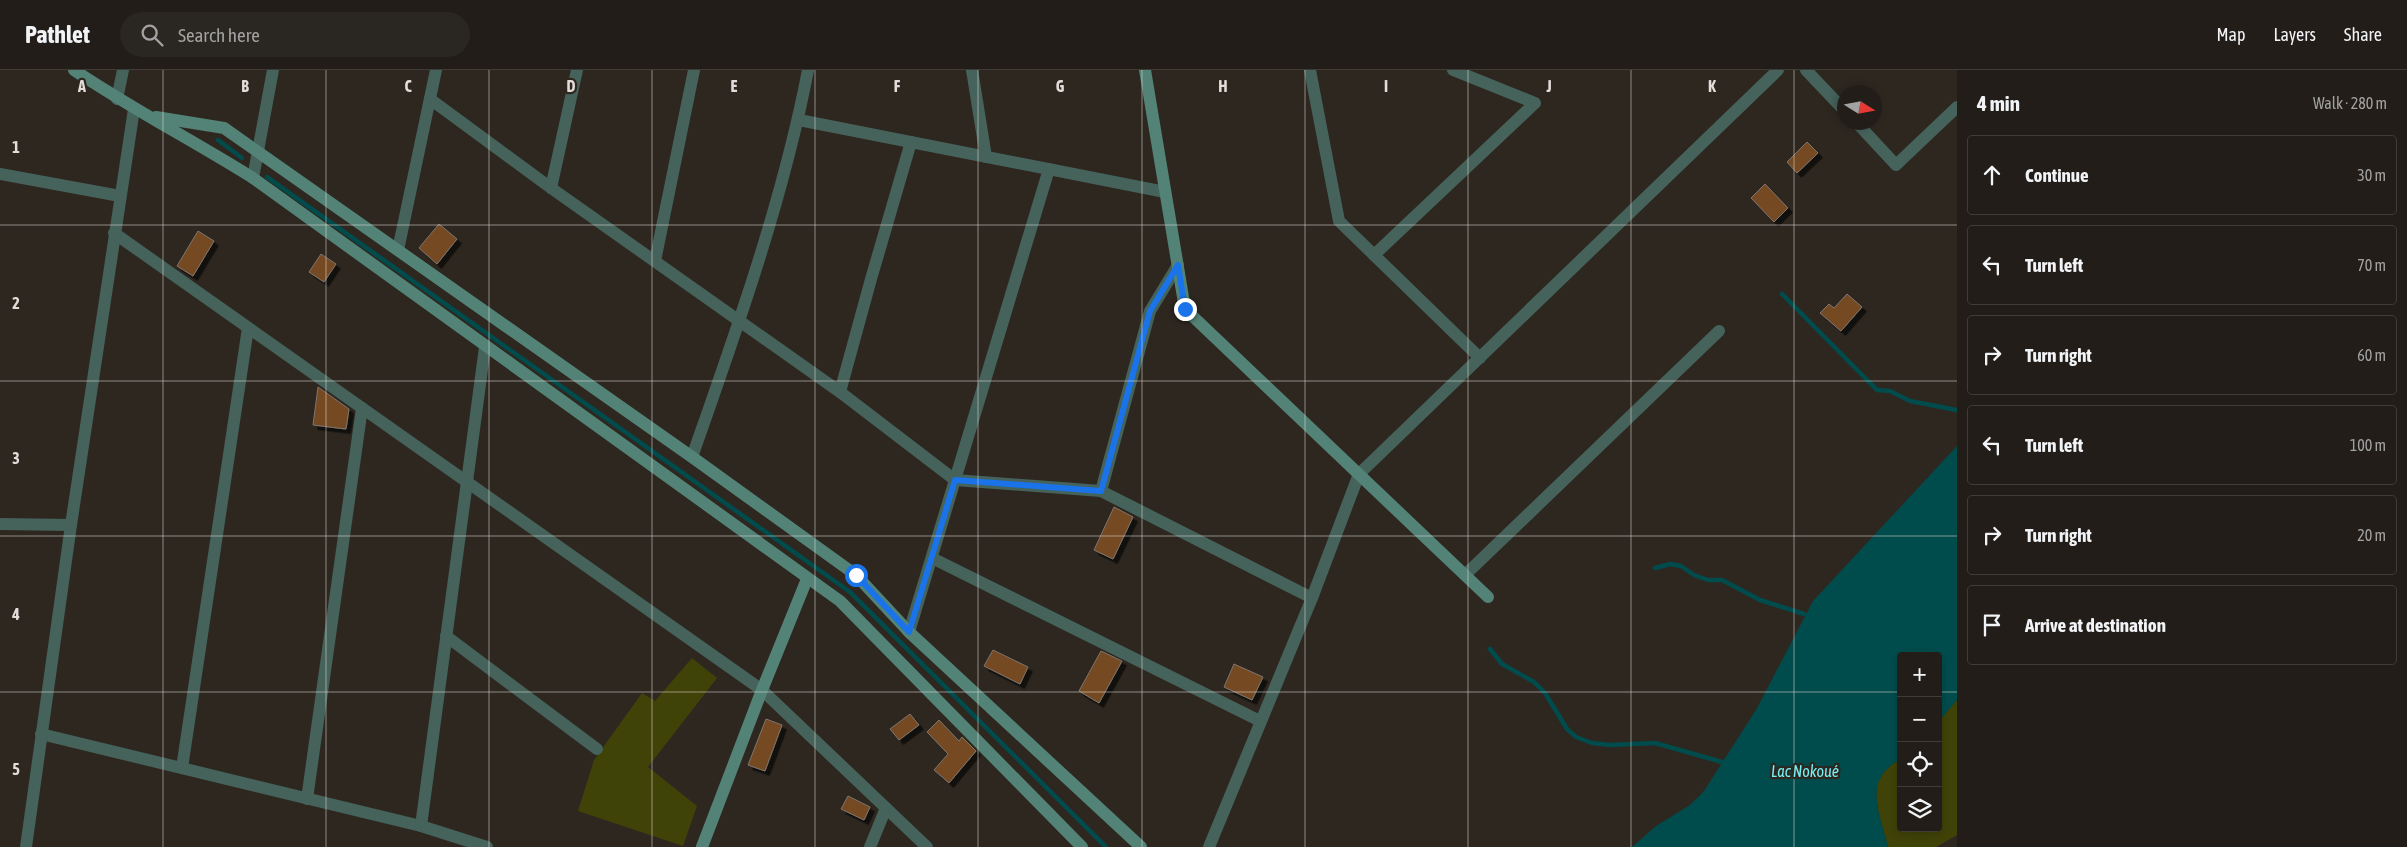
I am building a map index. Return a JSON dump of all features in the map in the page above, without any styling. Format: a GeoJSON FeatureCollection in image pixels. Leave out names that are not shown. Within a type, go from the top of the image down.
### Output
{"type":"FeatureCollection","features":[{"type":"Feature","properties":{"kind":"street"},"geometry":{"type":"LineString","coordinates":[[74,70],[117,99],[197,143],[252,178],[840,601],[1082,847]]}},
{"type":"Feature","properties":{"kind":"street"},"geometry":{"type":"LineString","coordinates":[[117,99],[123,70]]}},
{"type":"Feature","properties":{"kind":"street"},"geometry":{"type":"LineString","coordinates":[[252,178],[274,70]]}},
{"type":"Feature","properties":{"kind":"street"},"geometry":{"type":"LineString","coordinates":[[398,250],[436,70]]}},
{"type":"Feature","properties":{"kind":"street"},"geometry":{"type":"LineString","coordinates":[[551,188],[577,70]]}},
{"type":"Feature","properties":{"kind":"street"},"geometry":{"type":"LineString","coordinates":[[655,261],[694,70]]}},
{"type":"Feature","properties":{"kind":"street"},"geometry":{"type":"LineString","coordinates":[[692,457],[739,322],[799,120],[808,70]]}},
{"type":"Feature","properties":{"kind":"street"},"geometry":{"type":"LineString","coordinates":[[972,70],[986,157]]}},
{"type":"Feature","properties":{"kind":"street"},"geometry":{"type":"LineString","coordinates":[[1145,70],[1185,309],[1488,597]]}},
{"type":"Feature","properties":{"kind":"street"},"geometry":{"type":"LineString","coordinates":[[1310,70],[1339,221],[1480,358]]}},
{"type":"Feature","properties":{"kind":"street"},"geometry":{"type":"LineString","coordinates":[[1374,255],[1535,103],[1453,70]]}},
{"type":"Feature","properties":{"kind":"street"},"geometry":{"type":"LineString","coordinates":[[1209,847],[1312,598],[1359,474],[1778,70]]}},
{"type":"Feature","properties":{"kind":"street"},"geometry":{"type":"LineString","coordinates":[[1806,70],[1837,103]]}},
{"type":"Feature","properties":{"kind":"street"},"geometry":{"type":"LineString","coordinates":[[430,98],[551,188],[840,392],[955,480],[1101,491],[1312,598]]}},
{"type":"Feature","properties":{"kind":"street"},"geometry":{"type":"LineString","coordinates":[[1863,130],[1896,166],[1957,106]]}},
{"type":"Feature","properties":{"kind":"street"},"geometry":{"type":"LineString","coordinates":[[139,112],[224,128],[692,457],[856,575],[909,632],[1140,847]]}},
{"type":"Feature","properties":{"kind":"street"},"geometry":{"type":"LineString","coordinates":[[26,847],[114,234],[120,196],[139,112]]}},
{"type":"Feature","properties":{"kind":"street"},"geometry":{"type":"LineString","coordinates":[[799,120],[1165,192]]}},
{"type":"Feature","properties":{"kind":"street"},"geometry":{"type":"LineString","coordinates":[[840,392],[911,142]]}},
{"type":"Feature","properties":{"kind":"street"},"geometry":{"type":"LineString","coordinates":[[909,632],[1049,169]]}},
{"type":"Feature","properties":{"kind":"street"},"geometry":{"type":"LineString","coordinates":[[0,174],[120,196]]}},
{"type":"Feature","properties":{"kind":"street"},"geometry":{"type":"LineString","coordinates":[[114,234],[467,480],[762,690],[927,847]]}},
{"type":"Feature","properties":{"kind":"street"},"geometry":{"type":"LineString","coordinates":[[1101,491],[1150,311],[1178,265]]}},
{"type":"Feature","properties":{"kind":"street"},"geometry":{"type":"LineString","coordinates":[[182,768],[248,328]]}},
{"type":"Feature","properties":{"kind":"street"},"geometry":{"type":"LineString","coordinates":[[1465,575],[1719,331]]}},
{"type":"Feature","properties":{"kind":"street"},"geometry":{"type":"LineString","coordinates":[[421,826],[485,346]]}},
{"type":"Feature","properties":{"kind":"street"},"geometry":{"type":"LineString","coordinates":[[307,799],[362,408]]}},
{"type":"Feature","properties":{"kind":"street"},"geometry":{"type":"LineString","coordinates":[[0,524],[71,525]]}},
{"type":"Feature","properties":{"kind":"street"},"geometry":{"type":"LineString","coordinates":[[932,558],[1260,721]]}},
{"type":"Feature","properties":{"kind":"street"},"geometry":{"type":"LineString","coordinates":[[702,847],[807,579]]}},
{"type":"Feature","properties":{"kind":"street"},"geometry":{"type":"LineString","coordinates":[[446,636],[597,749]]}},
{"type":"Feature","properties":{"kind":"street"},"geometry":{"type":"LineString","coordinates":[[41,734],[421,826],[487,847]]}},
{"type":"Feature","properties":{"kind":"street"},"geometry":{"type":"LineString","coordinates":[[870,847],[886,808]]}},
{"type":"Feature","properties":{"kind":"shaded area"},"geometry":{"type":"Polygon","coordinates":[[[692,658],[717,678],[648,767],[697,806],[683,846],[578,811],[594,760],[642,693],[655,701],[692,658]]]}},
{"type":"Feature","properties":{"kind":"shaded area"},"geometry":{"type":"Polygon","coordinates":[[[1957,700],[1957,835],[1936,847],[1888,847],[1878,809],[1877,787],[1881,776],[1897,762],[1897,832],[1942,832],[1942,717],[1957,700]]]}},
{"type":"Feature","properties":{"kind":"water","name":"Lac Nokoué"},"geometry":{"type":"Polygon","coordinates":[[[1957,446],[1957,700],[1942,717],[1942,652],[1897,652],[1897,762],[1889,767],[1881,777],[1877,787],[1876,798],[1888,847],[1632,847],[1656,826],[1690,805],[1704,791],[1756,710],[1813,601],[1957,446]]]}},
{"type":"Feature","properties":{"kind":"building"},"geometry":{"type":"Polygon","coordinates":[[[1807,142],[1818,153],[1797,173],[1787,162],[1807,142]]]}},
{"type":"Feature","properties":{"kind":"building"},"geometry":{"type":"Polygon","coordinates":[[[1765,184],[1788,208],[1774,222],[1751,198],[1765,184]]]}},
{"type":"Feature","properties":{"kind":"building"},"geometry":{"type":"Polygon","coordinates":[[[439,224],[457,239],[437,264],[419,248],[439,224]]]}},
{"type":"Feature","properties":{"kind":"building"},"geometry":{"type":"Polygon","coordinates":[[[198,231],[214,241],[193,276],[177,266],[198,231]]]}},
{"type":"Feature","properties":{"kind":"building"},"geometry":{"type":"Polygon","coordinates":[[[321,254],[336,264],[324,282],[309,272],[321,254]]]}},
{"type":"Feature","properties":{"kind":"building"},"geometry":{"type":"Polygon","coordinates":[[[1847,294],[1862,307],[1841,331],[1820,313],[1829,304],[1834,308],[1847,294]]]}},
{"type":"Feature","properties":{"kind":"building"},"geometry":{"type":"Polygon","coordinates":[[[318,387],[349,409],[346,429],[313,425],[318,387]]]}},
{"type":"Feature","properties":{"kind":"building"},"geometry":{"type":"Polygon","coordinates":[[[1114,507],[1133,517],[1113,559],[1094,550],[1114,507]]]}},
{"type":"Feature","properties":{"kind":"building"},"geometry":{"type":"Polygon","coordinates":[[[993,650],[1028,667],[1020,684],[984,666],[993,650]]]}},
{"type":"Feature","properties":{"kind":"building"},"geometry":{"type":"Polygon","coordinates":[[[1101,651],[1122,661],[1099,703],[1079,691],[1101,651]]]}},
{"type":"Feature","properties":{"kind":"building"},"geometry":{"type":"Polygon","coordinates":[[[1234,664],[1263,677],[1252,700],[1224,687],[1234,664]]]}},
{"type":"Feature","properties":{"kind":"building"},"geometry":{"type":"Polygon","coordinates":[[[910,714],[919,725],[899,740],[890,729],[910,714]]]}},
{"type":"Feature","properties":{"kind":"building"},"geometry":{"type":"Polygon","coordinates":[[[766,719],[782,725],[765,771],[748,765],[766,719]]]}},
{"type":"Feature","properties":{"kind":"building"},"geometry":{"type":"Polygon","coordinates":[[[939,720],[959,741],[962,737],[976,751],[949,783],[934,770],[948,754],[927,732],[939,720]]]}},
{"type":"Feature","properties":{"kind":"building"},"geometry":{"type":"Polygon","coordinates":[[[848,796],[870,807],[864,820],[841,809],[848,796]]]}},
{"type":"Feature","properties":{"kind":"waterway"},"geometry":{"type":"LineString","coordinates":[[218,140],[242,158]]}},
{"type":"Feature","properties":{"kind":"waterway"},"geometry":{"type":"LineString","coordinates":[[267,177],[850,592],[1106,847]]}},
{"type":"Feature","properties":{"kind":"waterway"},"geometry":{"type":"LineString","coordinates":[[1782,294],[1877,390],[1890,391],[1910,401],[1957,410]]}},
{"type":"Feature","properties":{"kind":"waterway"},"geometry":{"type":"LineString","coordinates":[[1655,568],[1670,564],[1681,566],[1694,575],[1708,580],[1722,580],[1760,600],[1804,614]]}},
{"type":"Feature","properties":{"kind":"waterway"},"geometry":{"type":"LineString","coordinates":[[1490,649],[1502,664],[1534,682],[1545,693],[1567,729],[1576,737],[1592,743],[1610,745],[1655,743],[1722,762]]}},
{"type":"Feature","properties":{"kind":"route"},"geometry":{"type":"LineString","coordinates":[[856,575],[909,632],[955,480],[1101,491],[1150,311],[1178,265],[1185,309]]}}]}
